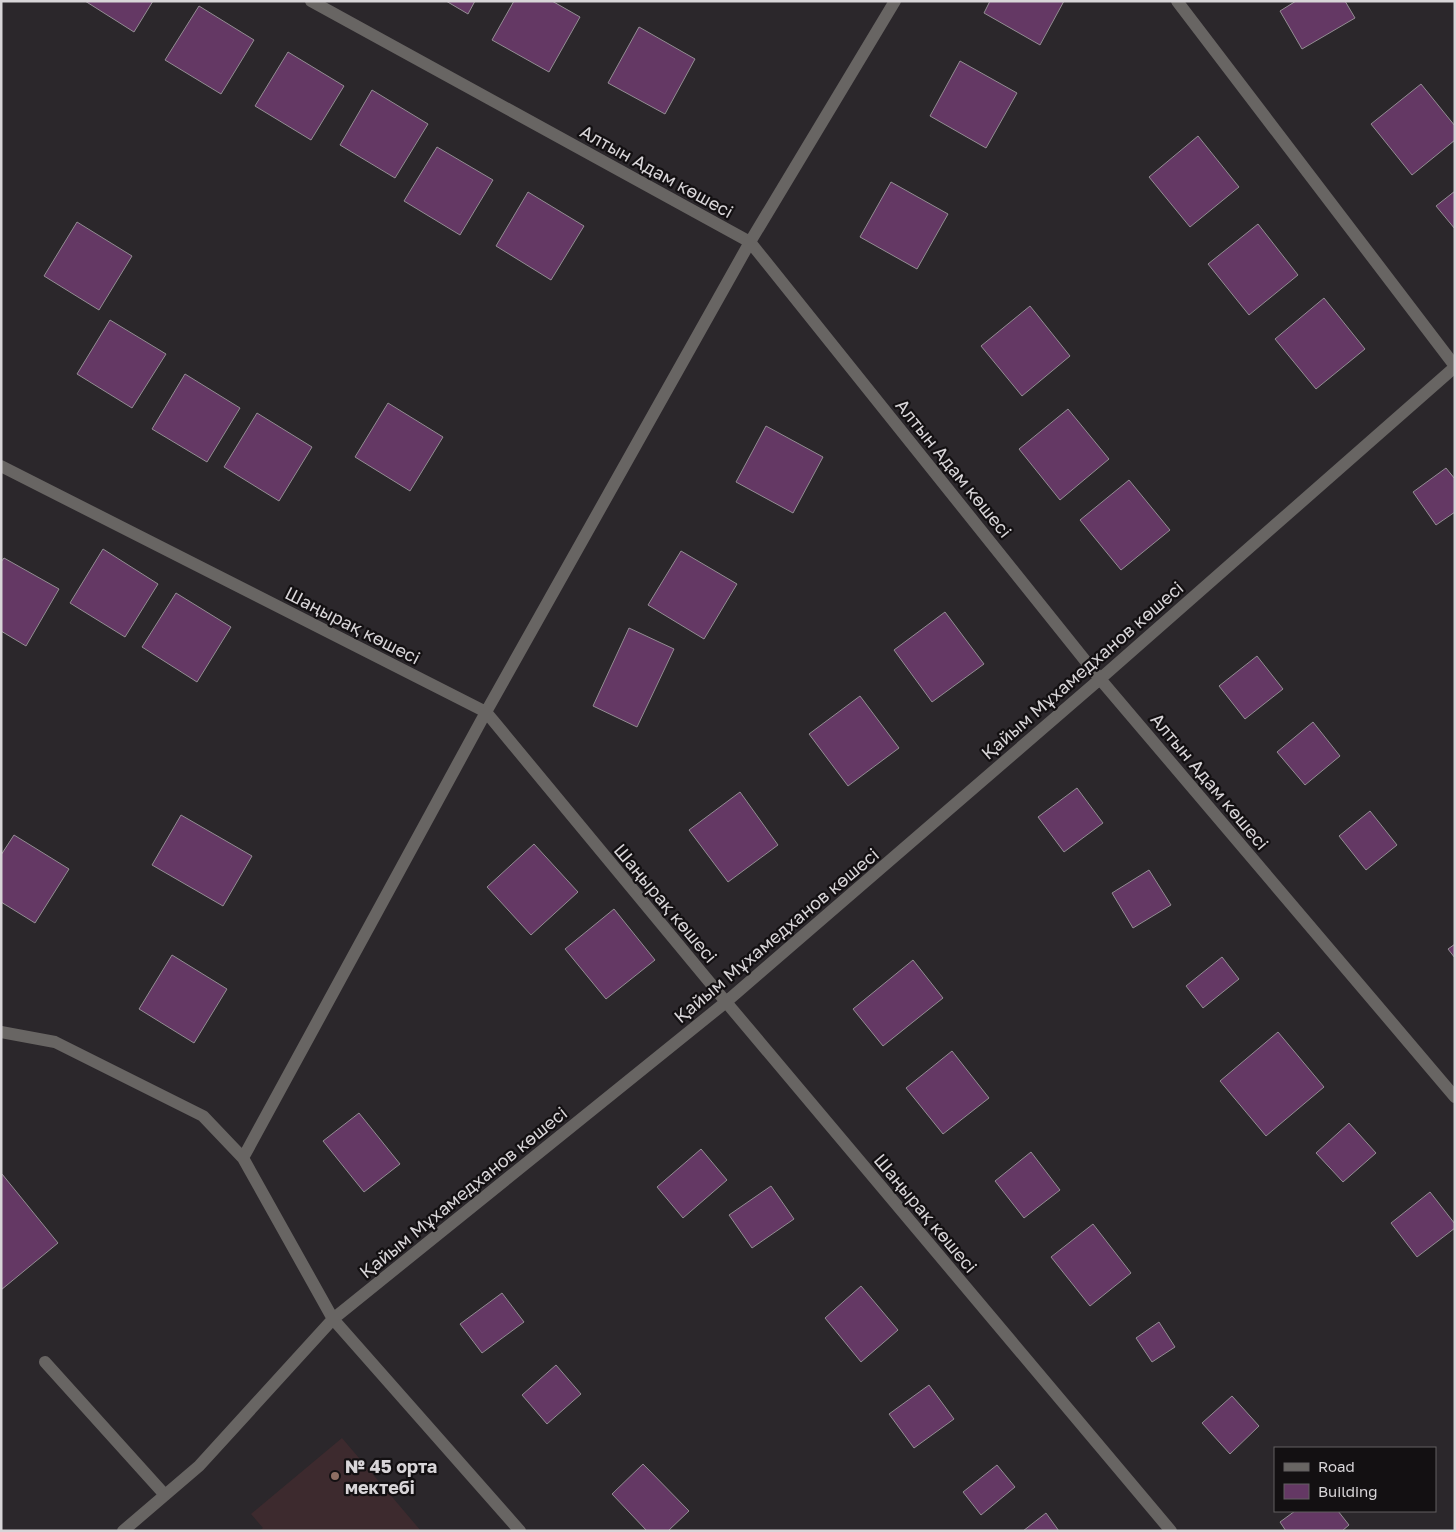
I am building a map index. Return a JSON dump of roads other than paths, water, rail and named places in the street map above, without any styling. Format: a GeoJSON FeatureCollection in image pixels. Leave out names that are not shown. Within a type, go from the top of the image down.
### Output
{"type":"FeatureCollection","features":[{"type":"Feature","properties":{"kind":"street","name":"Алтын Адам көшесі"},"geometry":{"type":"LineString","coordinates":[[311,1],[750,242],[1100,679],[1455,1097]]}},
{"type":"Feature","properties":{"kind":"street"},"geometry":{"type":"LineString","coordinates":[[243,1158],[486,712],[750,242],[895,1]]}},
{"type":"Feature","properties":{"kind":"street"},"geometry":{"type":"LineString","coordinates":[[1177,1],[1455,367]]}},
{"type":"Feature","properties":{"kind":"street","name":"Қайым Мұхамедханов көшесі"},"geometry":{"type":"LineString","coordinates":[[122,1531],[199,1466],[333,1319],[726,1002],[1100,679],[1455,367]]}},
{"type":"Feature","properties":{"kind":"street","name":"Шаңырақ көшесі"},"geometry":{"type":"LineString","coordinates":[[1,466],[486,712],[726,1002],[1171,1531]]}},
{"type":"Feature","properties":{"kind":"street"},"geometry":{"type":"LineString","coordinates":[[1,1032],[55,1042],[203,1116],[243,1158],[333,1319],[520,1531]]}},
{"type":"Feature","properties":{"kind":"street"},"geometry":{"type":"LineString","coordinates":[[45,1362],[165,1495]]}},
{"type":"Feature","properties":{"kind":"place","name":"№ 45 орта мектебі"},"geometry":{"type":"Point","coordinates":[335,1476]}}]}
